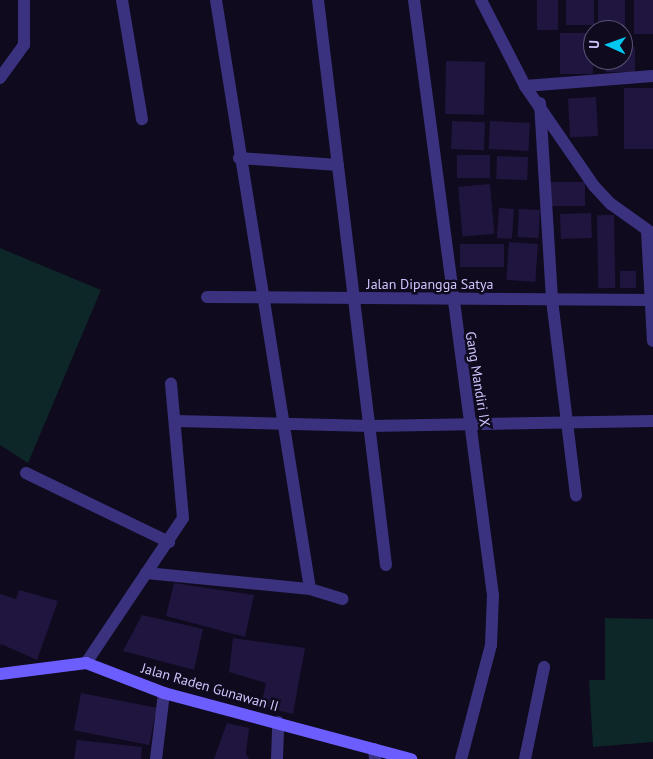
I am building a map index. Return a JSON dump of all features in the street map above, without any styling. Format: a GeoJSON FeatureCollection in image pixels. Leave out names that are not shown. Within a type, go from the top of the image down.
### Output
{"type":"FeatureCollection","features":[{"type":"Feature","properties":{"kind":"street"},"geometry":{"type":"LineString","coordinates":[[0,78],[24,46],[24,0]]}},
{"type":"Feature","properties":{"kind":"street"},"geometry":{"type":"LineString","coordinates":[[122,0],[142,119]]}},
{"type":"Feature","properties":{"kind":"street"},"geometry":{"type":"LineString","coordinates":[[216,0],[260,295],[310,589]]}},
{"type":"Feature","properties":{"kind":"street"},"geometry":{"type":"LineString","coordinates":[[318,0],[338,166],[357,299],[386,564]]}},
{"type":"Feature","properties":{"kind":"street","name":"Gang Mandiri IX"},"geometry":{"type":"LineString","coordinates":[[414,0],[450,299],[470,423],[494,621],[461,759]]}},
{"type":"Feature","properties":{"kind":"street"},"geometry":{"type":"LineString","coordinates":[[481,0],[525,86],[540,103],[594,186],[650,232],[653,341]]}},
{"type":"Feature","properties":{"kind":"street"},"geometry":{"type":"LineString","coordinates":[[525,86],[653,76]]}},
{"type":"Feature","properties":{"kind":"street"},"geometry":{"type":"LineString","coordinates":[[540,103],[552,300],[570,421],[576,496]]}},
{"type":"Feature","properties":{"kind":"street"},"geometry":{"type":"LineString","coordinates":[[239,158],[338,166]]}},
{"type":"Feature","properties":{"kind":"street","name":"Jalan Dipangga Satya"},"geometry":{"type":"LineString","coordinates":[[207,296],[260,295],[357,299],[651,300]]}},
{"type":"Feature","properties":{"kind":"street"},"geometry":{"type":"LineString","coordinates":[[86,663],[146,572],[170,542],[183,518],[176,421],[171,384]]}},
{"type":"Feature","properties":{"kind":"street"},"geometry":{"type":"LineString","coordinates":[[176,421],[371,426],[570,421],[653,422]]}},
{"type":"Feature","properties":{"kind":"street"},"geometry":{"type":"LineString","coordinates":[[26,473],[170,542]]}},
{"type":"Feature","properties":{"kind":"street"},"geometry":{"type":"LineString","coordinates":[[146,572],[310,589],[343,599]]}},
{"type":"Feature","properties":{"kind":"street","name":"Jalan Raden Gunawan II"},"geometry":{"type":"LineString","coordinates":[[0,674],[86,663],[164,693],[278,722],[375,754],[411,759]]}},
{"type":"Feature","properties":{"kind":"street"},"geometry":{"type":"LineString","coordinates":[[525,759],[544,667]]}},
{"type":"Feature","properties":{"kind":"street"},"geometry":{"type":"LineString","coordinates":[[156,759],[164,693]]}},
{"type":"Feature","properties":{"kind":"street"},"geometry":{"type":"LineString","coordinates":[[277,759],[278,722]]}},
{"type":"Feature","properties":{"kind":"green space"},"geometry":{"type":"Polygon","coordinates":[[[0,248],[101,290],[28,463],[0,445],[0,248]]]}},
{"type":"Feature","properties":{"kind":"green space"},"geometry":{"type":"Polygon","coordinates":[[[605,618],[653,619],[653,742],[593,747],[589,680],[605,680],[605,618]]]}},
{"type":"Feature","properties":{"kind":"building"},"geometry":{"type":"Polygon","coordinates":[[[537,0],[558,0],[558,30],[537,30],[537,0]]]}},
{"type":"Feature","properties":{"kind":"building"},"geometry":{"type":"Polygon","coordinates":[[[566,0],[594,0],[594,20],[583,20],[583,25],[566,25],[566,0]]]}},
{"type":"Feature","properties":{"kind":"building"},"geometry":{"type":"Polygon","coordinates":[[[598,0],[625,0],[625,20],[598,20],[598,0]]]}},
{"type":"Feature","properties":{"kind":"building"},"geometry":{"type":"Polygon","coordinates":[[[634,0],[653,0],[653,34],[634,34],[634,0]]]}},
{"type":"Feature","properties":{"kind":"building"},"geometry":{"type":"Polygon","coordinates":[[[560,33],[583,33],[583,70],[593,70],[593,74],[560,74],[560,33]]]}},
{"type":"Feature","properties":{"kind":"building"},"geometry":{"type":"Polygon","coordinates":[[[633,47],[635,47],[635,72],[606,72],[606,70],[633,70],[633,47]]]}},
{"type":"Feature","properties":{"kind":"building"},"geometry":{"type":"Polygon","coordinates":[[[446,61],[485,62],[484,115],[445,114],[446,61]]]}},
{"type":"Feature","properties":{"kind":"building"},"geometry":{"type":"Polygon","coordinates":[[[624,88],[653,88],[653,149],[624,149],[624,88]]]}},
{"type":"Feature","properties":{"kind":"building"},"geometry":{"type":"Polygon","coordinates":[[[596,97],[598,136],[570,137],[568,98],[596,97]]]}},
{"type":"Feature","properties":{"kind":"building"},"geometry":{"type":"Polygon","coordinates":[[[452,121],[485,122],[484,150],[451,149],[452,121]]]}},
{"type":"Feature","properties":{"kind":"building"},"geometry":{"type":"Polygon","coordinates":[[[490,121],[530,123],[528,151],[489,149],[490,121]]]}},
{"type":"Feature","properties":{"kind":"building"},"geometry":{"type":"Polygon","coordinates":[[[457,155],[490,155],[490,178],[457,178],[457,155]]]}},
{"type":"Feature","properties":{"kind":"building"},"geometry":{"type":"Polygon","coordinates":[[[497,156],[528,157],[527,180],[496,179],[497,156]]]}},
{"type":"Feature","properties":{"kind":"building"},"geometry":{"type":"Polygon","coordinates":[[[551,182],[585,182],[585,206],[551,206],[551,182]]]}},
{"type":"Feature","properties":{"kind":"building"},"geometry":{"type":"Polygon","coordinates":[[[490,184],[494,234],[462,237],[458,187],[490,184]]]}},
{"type":"Feature","properties":{"kind":"building"},"geometry":{"type":"Polygon","coordinates":[[[499,208],[514,209],[512,239],[497,238],[499,208]]]}},
{"type":"Feature","properties":{"kind":"building"},"geometry":{"type":"Polygon","coordinates":[[[519,209],[540,210],[539,238],[518,237],[519,209]]]}},
{"type":"Feature","properties":{"kind":"building"},"geometry":{"type":"Polygon","coordinates":[[[591,213],[592,238],[561,239],[560,214],[591,213]]]}},
{"type":"Feature","properties":{"kind":"building"},"geometry":{"type":"Polygon","coordinates":[[[597,215],[614,215],[615,288],[598,288],[597,215]]]}},
{"type":"Feature","properties":{"kind":"building"},"geometry":{"type":"Polygon","coordinates":[[[509,242],[538,244],[535,282],[506,280],[509,242]]]}},
{"type":"Feature","properties":{"kind":"building"},"geometry":{"type":"Polygon","coordinates":[[[460,244],[504,244],[504,267],[460,267],[460,244]]]}},
{"type":"Feature","properties":{"kind":"building"},"geometry":{"type":"Polygon","coordinates":[[[620,271],[636,271],[636,288],[620,288],[620,271]]]}},
{"type":"Feature","properties":{"kind":"building"},"geometry":{"type":"Polygon","coordinates":[[[174,583],[254,595],[245,637],[166,616],[174,583]]]}},
{"type":"Feature","properties":{"kind":"building"},"geometry":{"type":"Polygon","coordinates":[[[19,590],[58,601],[37,660],[1,644],[0,648],[0,594],[16,599],[19,590]]]}},
{"type":"Feature","properties":{"kind":"building"},"geometry":{"type":"Polygon","coordinates":[[[142,615],[203,629],[194,670],[123,651],[142,615]]]}},
{"type":"Feature","properties":{"kind":"building"},"geometry":{"type":"Polygon","coordinates":[[[233,638],[305,648],[293,714],[261,706],[266,683],[229,672],[233,638]]]}},
{"type":"Feature","properties":{"kind":"building"},"geometry":{"type":"Polygon","coordinates":[[[81,693],[157,708],[149,745],[74,730],[81,693]]]}},
{"type":"Feature","properties":{"kind":"building"},"geometry":{"type":"Polygon","coordinates":[[[227,723],[249,728],[246,754],[249,759],[214,759],[227,723]]]}},
{"type":"Feature","properties":{"kind":"building"},"geometry":{"type":"Polygon","coordinates":[[[77,740],[142,747],[141,759],[74,759],[77,740]]]}}]}
